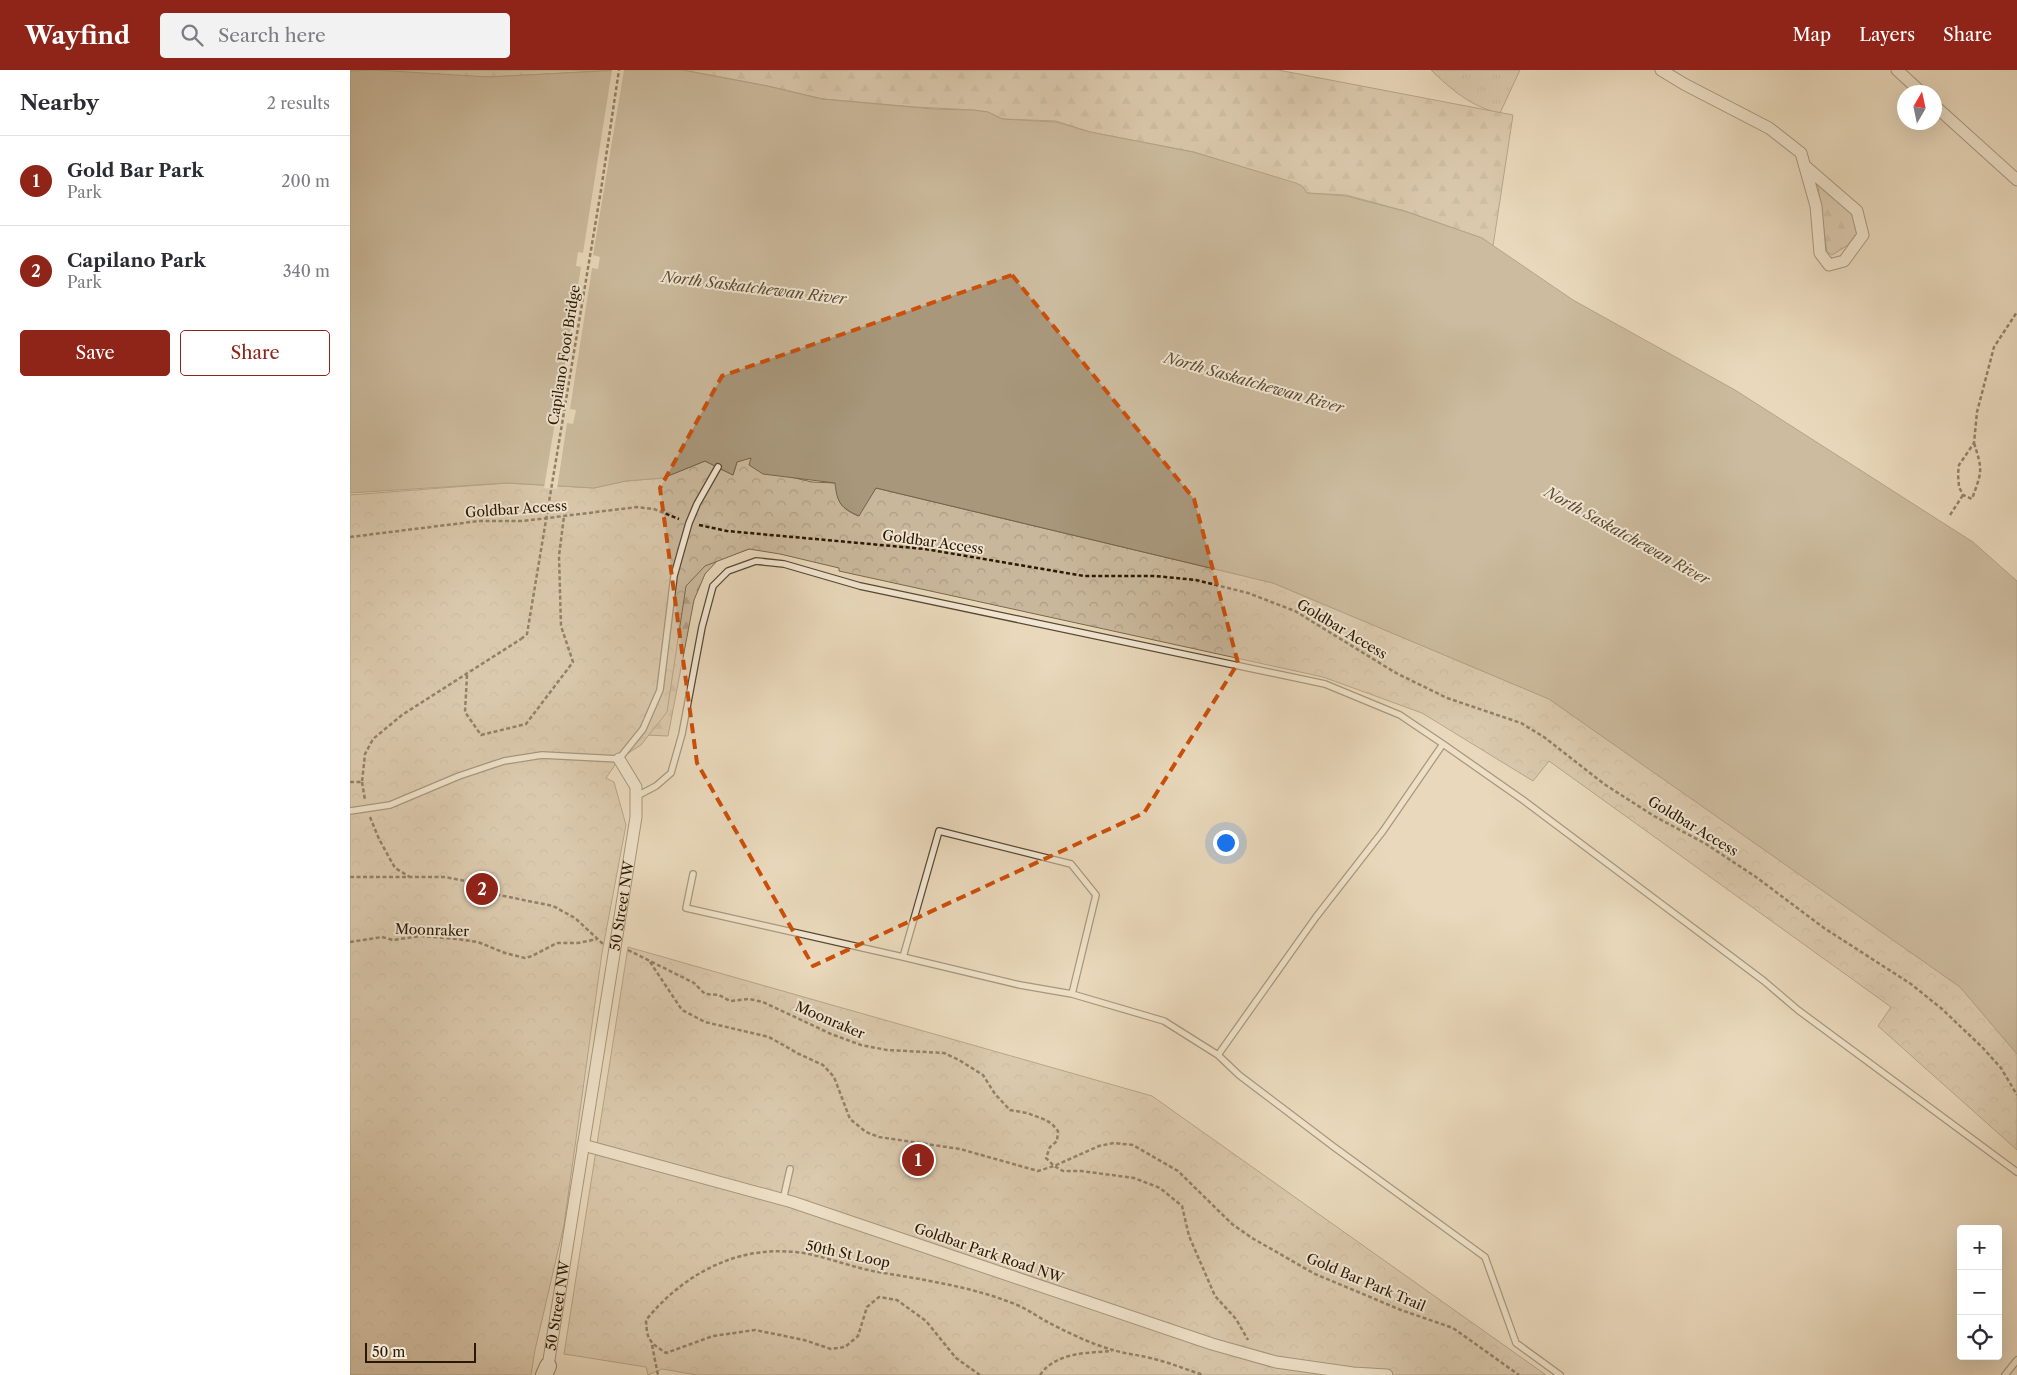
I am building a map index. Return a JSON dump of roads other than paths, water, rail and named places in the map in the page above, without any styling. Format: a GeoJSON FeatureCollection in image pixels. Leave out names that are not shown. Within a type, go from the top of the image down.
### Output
{"type":"FeatureCollection","features":[{"type":"Feature","properties":{"kind":"street"},"geometry":{"type":"LineString","coordinates":[[1662,70],[1684,84],[1769,128],[1801,153],[1816,206],[1820,253],[1829,265],[1844,261],[1863,235],[1857,210],[1805,166]]}},
{"type":"Feature","properties":{"kind":"street"},"geometry":{"type":"LineString","coordinates":[[1897,70],[1913,85]]}},
{"type":"Feature","properties":{"kind":"street"},"geometry":{"type":"LineString","coordinates":[[1942,112],[2017,180]]}},
{"type":"Feature","properties":{"kind":"street","name":"50 Street NW"},"geometry":{"type":"LineString","coordinates":[[546,1372],[636,817],[636,787],[619,759]]}},
{"type":"Feature","properties":{"kind":"street","name":"Goldbar Park Road NW"},"geometry":{"type":"LineString","coordinates":[[582,1145],[783,1200],[1130,1318],[1256,1357],[1314,1369],[1387,1375]]}},
{"type":"Feature","properties":{"kind":"lane"},"geometry":{"type":"LineString","coordinates":[[350,811],[390,806],[459,776],[504,761],[542,754],[619,759],[643,729],[660,690],[674,576],[696,504],[718,468]]}},
{"type":"Feature","properties":{"kind":"lane"},"geometry":{"type":"LineString","coordinates":[[637,796],[656,786],[671,773],[682,734],[702,626],[713,586],[728,571],[756,561],[784,564],[879,590],[1325,684],[1400,715],[1531,806],[1764,981],[1798,1010],[2017,1172]]}},
{"type":"Feature","properties":{"kind":"lane"},"geometry":{"type":"LineString","coordinates":[[1218,1055],[1316,917],[1383,831],[1443,744]]}},
{"type":"Feature","properties":{"kind":"lane"},"geometry":{"type":"LineString","coordinates":[[903,957],[939,831],[1072,864],[1096,895],[1072,994]]}},
{"type":"Feature","properties":{"kind":"lane"},"geometry":{"type":"LineString","coordinates":[[693,874],[686,908],[1020,985],[1072,994],[1164,1021],[1218,1055],[1239,1075],[1485,1258],[1516,1343],[1560,1375]]}},
{"type":"Feature","properties":{"kind":"lane"},"geometry":{"type":"LineString","coordinates":[[783,1200],[790,1169]]}},
{"type":"Feature","properties":{"kind":"lane"},"geometry":{"type":"LineString","coordinates":[[2005,1375],[2017,1360]]}},
{"type":"Feature","properties":{"kind":"water","name":"North Saskatchewan River"},"geometry":{"type":"Polygon","coordinates":[[[375,70],[489,77],[622,70],[682,70],[767,86],[822,99],[933,109],[973,110],[988,112],[1002,119],[1056,122],[1090,132],[1193,152],[1296,183],[1302,186],[1307,193],[1346,196],[1404,211],[1482,238],[1573,300],[1735,390],[1973,542],[2017,581],[2017,1054],[1960,987],[1549,699],[1273,583],[876,488],[859,516],[841,504],[835,483],[763,474],[749,465],[751,458],[737,462],[733,475],[705,461],[663,478],[626,481],[594,488],[507,483],[350,493],[350,71],[375,70]]]}},
{"type":"Feature","properties":{"kind":"place","name":"Capilano Park"},"geometry":{"type":"Point","coordinates":[482,889]}},
{"type":"Feature","properties":{"kind":"place","name":"Gold Bar Park"},"geometry":{"type":"Point","coordinates":[918,1160]}}]}
